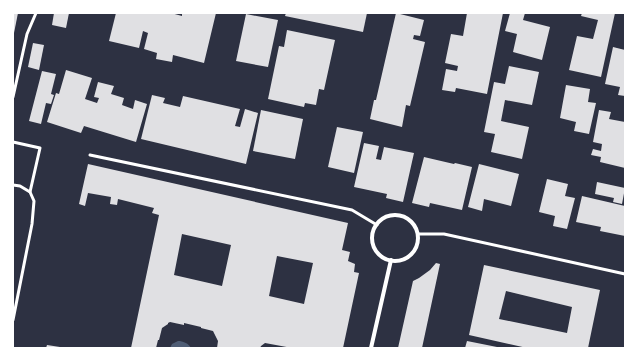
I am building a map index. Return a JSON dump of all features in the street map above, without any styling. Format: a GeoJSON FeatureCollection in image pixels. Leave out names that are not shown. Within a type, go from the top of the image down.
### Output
{"type":"FeatureCollection","features":[{"type":"Feature","properties":{"kind":"street"},"geometry":{"type":"LineString","coordinates":[[397,215],[411,221],[418,234],[418,242],[412,254],[399,261],[384,258],[378,253],[373,239],[377,225],[383,219],[389,216],[397,215]]}},
{"type":"Feature","properties":{"kind":"street"},"geometry":{"type":"LineString","coordinates":[[371,348],[391,260]]}},
{"type":"Feature","properties":{"kind":"lane"},"geometry":{"type":"LineString","coordinates":[[13,97],[27,34],[36,13]]}},
{"type":"Feature","properties":{"kind":"lane"},"geometry":{"type":"LineString","coordinates":[[13,142],[40,148],[30,192]]}},
{"type":"Feature","properties":{"kind":"lane"},"geometry":{"type":"LineString","coordinates":[[90,155],[352,210],[377,225]]}},
{"type":"Feature","properties":{"kind":"lane"},"geometry":{"type":"LineString","coordinates":[[13,185],[20,186],[30,192],[34,201],[32,224],[13,320]]}},
{"type":"Feature","properties":{"kind":"lane"},"geometry":{"type":"LineString","coordinates":[[418,234],[444,234],[625,274]]}},
{"type":"Feature","properties":{"kind":"water"},"geometry":{"type":"Polygon","coordinates":[[[182,341],[191,348],[170,348],[172,344],[182,341]]]}},
{"type":"Feature","properties":{"kind":"building"},"geometry":{"type":"Polygon","coordinates":[[[13,13],[18,13],[14,33],[13,33],[13,13]]]}},
{"type":"Feature","properties":{"kind":"building"},"geometry":{"type":"Polygon","coordinates":[[[54,13],[69,13],[66,28],[52,25],[54,13]]]}},
{"type":"Feature","properties":{"kind":"building"},"geometry":{"type":"Polygon","coordinates":[[[116,13],[171,13],[182,16],[182,13],[216,13],[204,63],[173,55],[172,62],[156,59],[157,53],[144,49],[148,33],[143,31],[139,48],[109,41],[116,13]]]}},
{"type":"Feature","properties":{"kind":"building"},"geometry":{"type":"Polygon","coordinates":[[[286,13],[367,13],[363,32],[285,16],[286,13]]]}},
{"type":"Feature","properties":{"kind":"building"},"geometry":{"type":"Polygon","coordinates":[[[396,13],[424,20],[420,36],[414,35],[413,39],[425,42],[410,106],[406,105],[402,127],[370,119],[374,100],[376,100],[396,13]]]}},
{"type":"Feature","properties":{"kind":"building"},"geometry":{"type":"Polygon","coordinates":[[[467,13],[503,13],[487,94],[456,88],[455,92],[442,90],[446,69],[457,71],[458,66],[445,63],[451,34],[463,36],[467,13]]]}},
{"type":"Feature","properties":{"kind":"building"},"geometry":{"type":"Polygon","coordinates":[[[510,13],[525,13],[523,20],[550,27],[542,60],[513,52],[517,34],[505,31],[510,13]]]}},
{"type":"Feature","properties":{"kind":"building"},"geometry":{"type":"Polygon","coordinates":[[[582,13],[615,13],[601,77],[569,70],[577,36],[593,39],[598,20],[581,16],[582,13]]]}},
{"type":"Feature","properties":{"kind":"building"},"geometry":{"type":"Polygon","coordinates":[[[246,14],[278,20],[268,67],[236,61],[246,14]]]}},
{"type":"Feature","properties":{"kind":"building"},"geometry":{"type":"Polygon","coordinates":[[[287,30],[335,40],[324,90],[319,89],[316,105],[305,103],[304,107],[268,99],[279,46],[284,47],[287,30]]]}},
{"type":"Feature","properties":{"kind":"building"},"geometry":{"type":"Polygon","coordinates":[[[33,43],[44,45],[39,70],[28,67],[33,43]]]}},
{"type":"Feature","properties":{"kind":"building"},"geometry":{"type":"Polygon","coordinates":[[[613,47],[625,50],[625,96],[618,95],[620,87],[605,84],[613,47]]]}},
{"type":"Feature","properties":{"kind":"building"},"geometry":{"type":"Polygon","coordinates":[[[509,66],[539,72],[532,105],[505,100],[501,121],[529,127],[522,159],[491,152],[495,134],[484,132],[494,82],[505,84],[509,66]]]}},
{"type":"Feature","properties":{"kind":"building"},"geometry":{"type":"Polygon","coordinates":[[[66,70],[92,78],[85,99],[97,103],[99,98],[94,97],[98,82],[114,86],[111,94],[124,98],[122,105],[133,109],[135,100],[147,104],[136,142],[84,126],[81,133],[47,122],[56,93],[59,94],[66,70]]]}},
{"type":"Feature","properties":{"kind":"building"},"geometry":{"type":"Polygon","coordinates":[[[42,71],[56,74],[51,94],[54,95],[51,104],[46,103],[41,124],[29,121],[42,71]]]}},
{"type":"Feature","properties":{"kind":"building"},"geometry":{"type":"Polygon","coordinates":[[[566,85],[590,89],[588,102],[596,103],[589,134],[574,131],[576,122],[560,118],[566,85]]]}},
{"type":"Feature","properties":{"kind":"building"},"geometry":{"type":"Polygon","coordinates":[[[152,95],[165,98],[163,103],[180,107],[183,96],[240,109],[235,126],[240,127],[245,109],[258,113],[246,164],[141,139],[152,95]]]}},
{"type":"Feature","properties":{"kind":"building"},"geometry":{"type":"Polygon","coordinates":[[[261,110],[303,119],[295,159],[253,151],[261,110]]]}},
{"type":"Feature","properties":{"kind":"building"},"geometry":{"type":"Polygon","coordinates":[[[599,110],[611,112],[609,119],[625,122],[625,168],[600,162],[601,157],[591,155],[593,149],[601,151],[602,144],[593,142],[599,110]]]}},
{"type":"Feature","properties":{"kind":"building"},"geometry":{"type":"Polygon","coordinates":[[[337,127],[363,132],[354,173],[328,167],[337,127]]]}},
{"type":"Feature","properties":{"kind":"building"},"geometry":{"type":"Polygon","coordinates":[[[364,143],[379,146],[376,159],[381,160],[384,147],[414,153],[403,202],[386,198],[387,194],[354,187],[364,143]]]}},
{"type":"Feature","properties":{"kind":"building"},"geometry":{"type":"Polygon","coordinates":[[[424,157],[472,167],[462,210],[430,203],[429,207],[412,203],[424,157]]]}},
{"type":"Feature","properties":{"kind":"building"},"geometry":{"type":"Polygon","coordinates":[[[88,164],[348,223],[342,250],[350,252],[348,261],[355,264],[354,272],[359,273],[343,348],[292,348],[265,343],[260,348],[217,348],[218,341],[213,331],[184,323],[184,325],[170,322],[162,328],[156,348],[131,348],[159,215],[152,213],[154,208],[118,199],[117,205],[110,204],[111,197],[88,193],[85,206],[79,204],[88,164]],[[182,234],[174,275],[222,286],[231,245],[182,234]],[[277,256],[269,296],[304,304],[313,263],[277,256]]]}},
{"type":"Feature","properties":{"kind":"building"},"geometry":{"type":"Polygon","coordinates":[[[479,164],[519,174],[511,206],[484,199],[482,211],[468,207],[479,164]]]}},
{"type":"Feature","properties":{"kind":"building"},"geometry":{"type":"Polygon","coordinates":[[[547,179],[568,184],[565,196],[575,198],[567,229],[553,226],[555,216],[539,212],[547,179]]]}},
{"type":"Feature","properties":{"kind":"building"},"geometry":{"type":"Polygon","coordinates":[[[597,182],[625,188],[622,204],[613,202],[614,198],[595,194],[597,182]]]}},
{"type":"Feature","properties":{"kind":"building"},"geometry":{"type":"Polygon","coordinates":[[[582,196],[625,206],[625,236],[600,231],[601,227],[576,222],[582,196]]]}},
{"type":"Feature","properties":{"kind":"building"},"geometry":{"type":"Polygon","coordinates":[[[436,263],[440,264],[422,348],[398,348],[413,281],[430,270],[436,263]]]}},
{"type":"Feature","properties":{"kind":"building"},"geometry":{"type":"Polygon","coordinates":[[[484,265],[600,290],[588,348],[527,348],[469,335],[484,265]],[[506,291],[499,319],[567,333],[572,307],[506,291]]]}},
{"type":"Feature","properties":{"kind":"building"},"geometry":{"type":"Polygon","coordinates":[[[467,341],[497,347],[497,348],[465,348],[467,341]]]}},
{"type":"Feature","properties":{"kind":"building"},"geometry":{"type":"Polygon","coordinates":[[[47,345],[60,347],[60,348],[46,348],[47,345]]]}}]}
